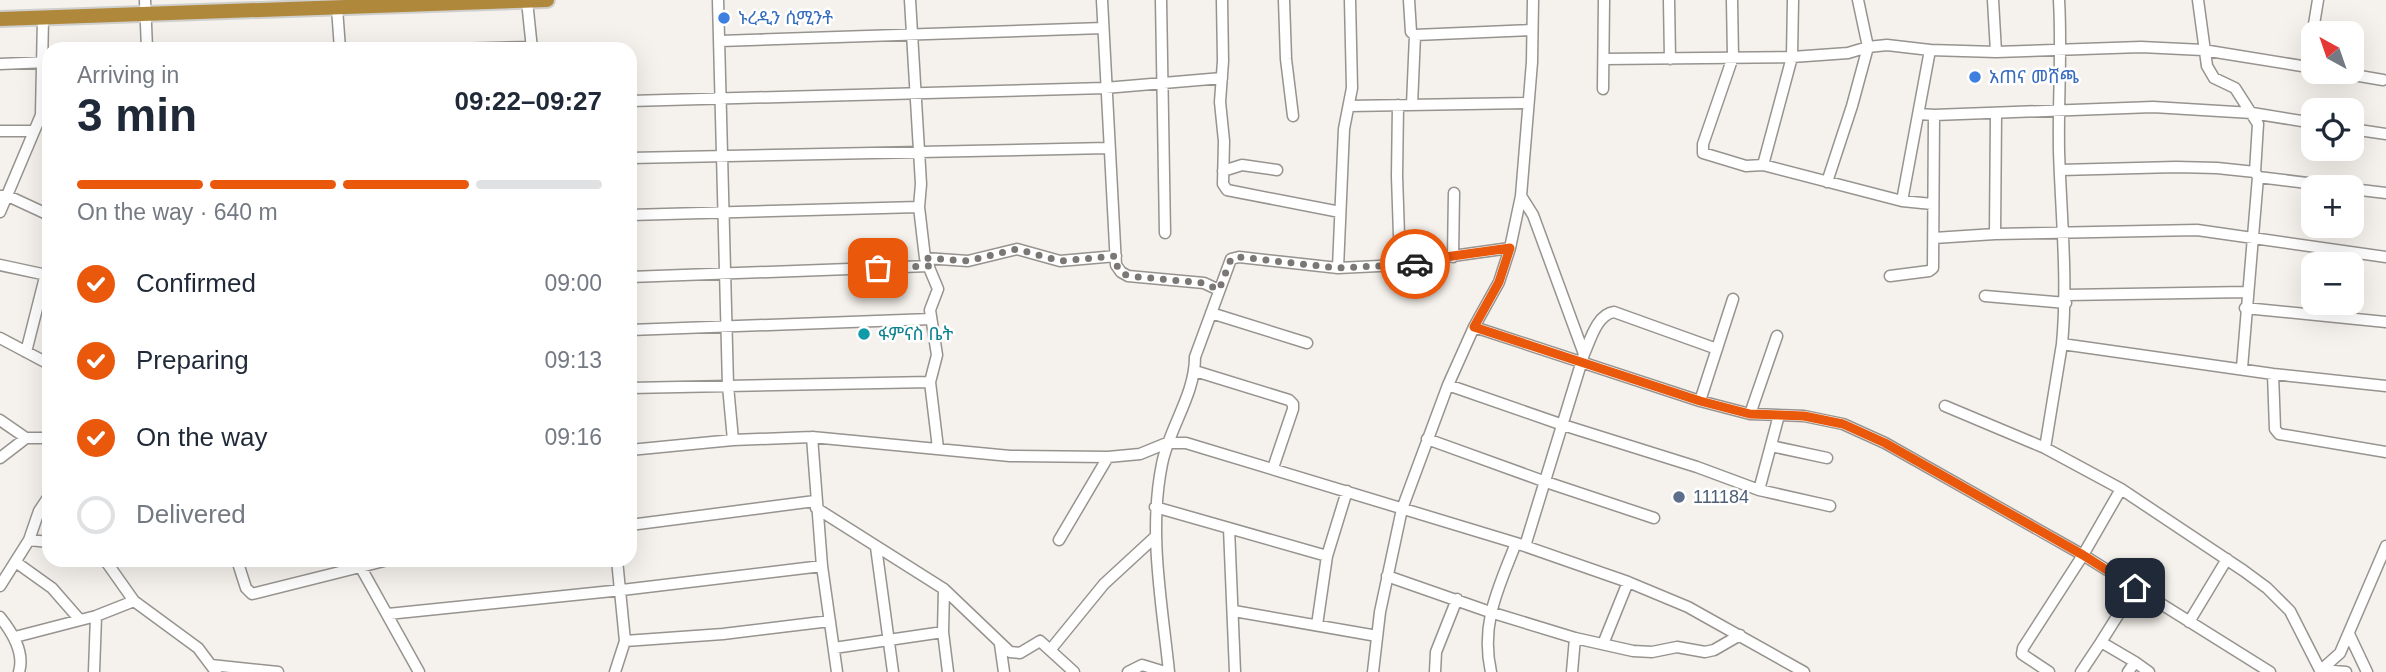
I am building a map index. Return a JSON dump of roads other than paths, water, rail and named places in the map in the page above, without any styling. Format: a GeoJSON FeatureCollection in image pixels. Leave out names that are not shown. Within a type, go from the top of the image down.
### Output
{"type":"FeatureCollection","features":[{"type":"Feature","properties":{"kind":"highway"},"geometry":{"type":"LineString","coordinates":[[0,19],[43,18],[145,7],[337,8],[547,0]]}},
{"type":"Feature","properties":{"kind":"street"},"geometry":{"type":"LineString","coordinates":[[718,0],[728,386],[733,440]]}},
{"type":"Feature","properties":{"kind":"street"},"geometry":{"type":"LineString","coordinates":[[910,0],[921,184],[919,207],[927,262],[938,289],[930,310],[937,355],[930,382],[938,448]]}},
{"type":"Feature","properties":{"kind":"street"},"geometry":{"type":"LineString","coordinates":[[1102,0],[1116,265],[1128,276],[1204,283],[1219,290]]}},
{"type":"Feature","properties":{"kind":"street"},"geometry":{"type":"LineString","coordinates":[[1161,0],[1165,233]]}},
{"type":"Feature","properties":{"kind":"street"},"geometry":{"type":"LineString","coordinates":[[1222,0],[1220,102],[1224,141],[1223,184],[1227,190],[1340,212]]}},
{"type":"Feature","properties":{"kind":"street"},"geometry":{"type":"LineString","coordinates":[[1284,0],[1286,59],[1293,116]]}},
{"type":"Feature","properties":{"kind":"street"},"geometry":{"type":"LineString","coordinates":[[1338,268],[1343,141],[1352,88],[1350,0]]}},
{"type":"Feature","properties":{"kind":"street"},"geometry":{"type":"LineString","coordinates":[[1409,0],[1411,32],[1415,34],[1532,30]]}},
{"type":"Feature","properties":{"kind":"street"},"geometry":{"type":"LineString","coordinates":[[1373,672],[1387,576],[1402,509],[1448,385],[1474,327],[1499,282],[1510,248],[1521,196],[1533,0]]}},
{"type":"Feature","properties":{"kind":"street"},"geometry":{"type":"LineString","coordinates":[[1602,89],[1604,0]]}},
{"type":"Feature","properties":{"kind":"street"},"geometry":{"type":"LineString","coordinates":[[1669,0],[1670,59]]}},
{"type":"Feature","properties":{"kind":"street"},"geometry":{"type":"LineString","coordinates":[[1732,0],[1733,57],[1702,149],[1703,153],[1746,166],[1763,165],[1902,201],[1932,204]]}},
{"type":"Feature","properties":{"kind":"street"},"geometry":{"type":"LineString","coordinates":[[1763,165],[1792,57],[1793,0]]}},
{"type":"Feature","properties":{"kind":"street"},"geometry":{"type":"LineString","coordinates":[[1826,182],[1852,106],[1868,47],[1858,0]]}},
{"type":"Feature","properties":{"kind":"street"},"geometry":{"type":"LineString","coordinates":[[1993,0],[1996,52]]}},
{"type":"Feature","properties":{"kind":"street"},"geometry":{"type":"LineString","coordinates":[[2045,448],[2062,344],[2066,299],[2058,109],[2062,50],[2059,0]]}},
{"type":"Feature","properties":{"kind":"street"},"geometry":{"type":"LineString","coordinates":[[2198,0],[2207,66],[2214,78],[2235,89],[2258,124],[2242,368]]}},
{"type":"Feature","properties":{"kind":"street"},"geometry":{"type":"LineString","coordinates":[[2315,21],[2318,0]]}},
{"type":"Feature","properties":{"kind":"street"},"geometry":{"type":"LineString","coordinates":[[527,1],[531,42]]}},
{"type":"Feature","properties":{"kind":"street"},"geometry":{"type":"LineString","coordinates":[[145,7],[147,42]]}},
{"type":"Feature","properties":{"kind":"street"},"geometry":{"type":"LineString","coordinates":[[337,8],[339,42]]}},
{"type":"Feature","properties":{"kind":"street"},"geometry":{"type":"LineString","coordinates":[[43,18],[45,42]]}},
{"type":"Feature","properties":{"kind":"street"},"geometry":{"type":"LineString","coordinates":[[720,41],[1102,28]]}},
{"type":"Feature","properties":{"kind":"street"},"geometry":{"type":"LineString","coordinates":[[1412,104],[1415,34]]}},
{"type":"Feature","properties":{"kind":"street"},"geometry":{"type":"LineString","coordinates":[[1604,59],[1792,57],[1848,53],[1887,45],[1930,50],[1996,52],[2141,47],[2203,50],[2301,66]]}},
{"type":"Feature","properties":{"kind":"street"},"geometry":{"type":"LineString","coordinates":[[1902,201],[1930,50]]}},
{"type":"Feature","properties":{"kind":"street"},"geometry":{"type":"LineString","coordinates":[[0,64],[42,62]]}},
{"type":"Feature","properties":{"kind":"street"},"geometry":{"type":"LineString","coordinates":[[2364,77],[2383,80]]}},
{"type":"Feature","properties":{"kind":"street"},"geometry":{"type":"LineString","coordinates":[[637,101],[1105,88],[1222,78]]}},
{"type":"Feature","properties":{"kind":"street"},"geometry":{"type":"LineString","coordinates":[[1349,106],[1527,103]]}},
{"type":"Feature","properties":{"kind":"street"},"geometry":{"type":"LineString","coordinates":[[1398,105],[1400,265]]}},
{"type":"Feature","properties":{"kind":"street"},"geometry":{"type":"LineString","coordinates":[[1919,114],[1996,114],[2058,109],[2153,107],[2252,113],[2301,121]]}},
{"type":"Feature","properties":{"kind":"street"},"geometry":{"type":"LineString","coordinates":[[1995,234],[1996,114]]}},
{"type":"Feature","properties":{"kind":"street"},"geometry":{"type":"LineString","coordinates":[[1890,276],[1931,270],[1934,238],[1934,115]]}},
{"type":"Feature","properties":{"kind":"street"},"geometry":{"type":"LineString","coordinates":[[0,212],[4,196],[42,119]]}},
{"type":"Feature","properties":{"kind":"street"},"geometry":{"type":"LineString","coordinates":[[0,131],[34,131]]}},
{"type":"Feature","properties":{"kind":"street"},"geometry":{"type":"LineString","coordinates":[[2364,131],[2386,134]]}},
{"type":"Feature","properties":{"kind":"street"},"geometry":{"type":"LineString","coordinates":[[637,158],[1108,148]]}},
{"type":"Feature","properties":{"kind":"street"},"geometry":{"type":"LineString","coordinates":[[1223,171],[1242,164],[1277,170]]}},
{"type":"Feature","properties":{"kind":"street"},"geometry":{"type":"LineString","coordinates":[[2060,170],[2176,167],[2301,181]]}},
{"type":"Feature","properties":{"kind":"street"},"geometry":{"type":"LineString","coordinates":[[2364,190],[2386,193]]}},
{"type":"Feature","properties":{"kind":"street"},"geometry":{"type":"LineString","coordinates":[[1453,257],[1454,193]]}},
{"type":"Feature","properties":{"kind":"street"},"geometry":{"type":"LineString","coordinates":[[4,196],[42,212]]}},
{"type":"Feature","properties":{"kind":"street"},"geometry":{"type":"LineString","coordinates":[[1521,196],[1533,215],[1582,359]]}},
{"type":"Feature","properties":{"kind":"street"},"geometry":{"type":"LineString","coordinates":[[637,215],[919,207]]}},
{"type":"Feature","properties":{"kind":"street"},"geometry":{"type":"LineString","coordinates":[[1934,238],[1995,234],[2197,230],[2386,257]]}},
{"type":"Feature","properties":{"kind":"street"},"geometry":{"type":"LineString","coordinates":[[1128,672],[1142,665],[1167,672],[1155,537],[1155,506],[1167,443],[1174,432],[1195,371],[1195,357],[1231,259],[1239,257],[1338,268],[1420,264],[1431,259],[1510,248]]}},
{"type":"Feature","properties":{"kind":"street"},"geometry":{"type":"LineString","coordinates":[[637,277],[725,275],[968,261],[1017,249],[1060,261],[1116,256]]}},
{"type":"Feature","properties":{"kind":"street"},"geometry":{"type":"LineString","coordinates":[[0,265],[42,274]]}},
{"type":"Feature","properties":{"kind":"street"},"geometry":{"type":"LineString","coordinates":[[1985,296],[2066,299],[2246,292]]}},
{"type":"Feature","properties":{"kind":"street"},"geometry":{"type":"LineString","coordinates":[[26,352],[42,293]]}},
{"type":"Feature","properties":{"kind":"street"},"geometry":{"type":"LineString","coordinates":[[1700,401],[1733,299]]}},
{"type":"Feature","properties":{"kind":"street"},"geometry":{"type":"LineString","coordinates":[[2245,308],[2386,322]]}},
{"type":"Feature","properties":{"kind":"street"},"geometry":{"type":"LineString","coordinates":[[1491,672],[1486,646],[1490,612],[1545,482],[1582,359],[1602,317],[1614,312],[1717,349]]}},
{"type":"Feature","properties":{"kind":"street"},"geometry":{"type":"LineString","coordinates":[[1211,313],[1307,343]]}},
{"type":"Feature","properties":{"kind":"street"},"geometry":{"type":"LineString","coordinates":[[637,330],[931,320]]}},
{"type":"Feature","properties":{"kind":"street"},"geometry":{"type":"LineString","coordinates":[[1474,327],[1582,359],[1700,401],[1750,414],[1804,416],[1843,424],[1885,443],[2083,555],[2270,672]]}},
{"type":"Feature","properties":{"kind":"street"},"geometry":{"type":"LineString","coordinates":[[1750,414],[1777,336]]}},
{"type":"Feature","properties":{"kind":"street"},"geometry":{"type":"LineString","coordinates":[[0,338],[42,360]]}},
{"type":"Feature","properties":{"kind":"street"},"geometry":{"type":"LineString","coordinates":[[2062,344],[2273,374],[2386,386]]}},
{"type":"Feature","properties":{"kind":"street"},"geometry":{"type":"LineString","coordinates":[[1195,371],[1289,400],[1293,404],[1273,468]]}},
{"type":"Feature","properties":{"kind":"street"},"geometry":{"type":"LineString","coordinates":[[2273,374],[2275,429],[2279,434],[2386,452]]}},
{"type":"Feature","properties":{"kind":"street"},"geometry":{"type":"LineString","coordinates":[[637,388],[930,382]]}},
{"type":"Feature","properties":{"kind":"street"},"geometry":{"type":"LineString","coordinates":[[1448,385],[1759,490],[1830,506]]}},
{"type":"Feature","properties":{"kind":"street"},"geometry":{"type":"LineString","coordinates":[[1945,407],[2045,448],[2121,489],[2227,559],[2267,588],[2290,611],[2321,671]]}},
{"type":"Feature","properties":{"kind":"street"},"geometry":{"type":"LineString","coordinates":[[1759,490],[1779,415]]}},
{"type":"Feature","properties":{"kind":"street"},"geometry":{"type":"LineString","coordinates":[[0,420],[26,438],[42,438]]}},
{"type":"Feature","properties":{"kind":"street"},"geometry":{"type":"LineString","coordinates":[[811,437],[822,566],[837,672]]}},
{"type":"Feature","properties":{"kind":"street"},"geometry":{"type":"LineString","coordinates":[[637,449],[733,440],[811,437],[1010,456],[1108,457],[1140,454],[1167,443],[1186,443],[1520,544],[1628,582],[1688,607],[1740,635],[1788,667],[1804,672]]}},
{"type":"Feature","properties":{"kind":"street"},"geometry":{"type":"LineString","coordinates":[[0,458],[26,438]]}},
{"type":"Feature","properties":{"kind":"street"},"geometry":{"type":"LineString","coordinates":[[1427,439],[1545,482],[1654,517]]}},
{"type":"Feature","properties":{"kind":"street"},"geometry":{"type":"LineString","coordinates":[[1771,446],[1827,458]]}},
{"type":"Feature","properties":{"kind":"street"},"geometry":{"type":"LineString","coordinates":[[1059,540],[1108,457]]}},
{"type":"Feature","properties":{"kind":"street"},"geometry":{"type":"LineString","coordinates":[[2049,672],[2025,658],[2022,654],[2023,648],[2083,555],[2121,489]]}},
{"type":"Feature","properties":{"kind":"street"},"geometry":{"type":"LineString","coordinates":[[1317,625],[1327,556],[1347,491]]}},
{"type":"Feature","properties":{"kind":"street"},"geometry":{"type":"LineString","coordinates":[[637,524],[816,505],[876,547],[944,589],[1010,652],[1020,653],[1040,640],[1074,672]]}},
{"type":"Feature","properties":{"kind":"street"},"geometry":{"type":"LineString","coordinates":[[0,586],[29,540],[42,506]]}},
{"type":"Feature","properties":{"kind":"street"},"geometry":{"type":"LineString","coordinates":[[1155,506],[1327,556]]}},
{"type":"Feature","properties":{"kind":"street"},"geometry":{"type":"LineString","coordinates":[[1229,528],[1235,672]]}},
{"type":"Feature","properties":{"kind":"street"},"geometry":{"type":"LineString","coordinates":[[1051,649],[1104,584],[1155,537]]}},
{"type":"Feature","properties":{"kind":"street"},"geometry":{"type":"LineString","coordinates":[[29,540],[42,541]]}},
{"type":"Feature","properties":{"kind":"street"},"geometry":{"type":"LineString","coordinates":[[2321,671],[2340,653],[2386,546]]}},
{"type":"Feature","properties":{"kind":"street"},"geometry":{"type":"LineString","coordinates":[[876,547],[893,672]]}},
{"type":"Feature","properties":{"kind":"street"},"geometry":{"type":"LineString","coordinates":[[2189,622],[2227,559]]}},
{"type":"Feature","properties":{"kind":"street"},"geometry":{"type":"LineString","coordinates":[[17,562],[52,588],[80,620]]}},
{"type":"Feature","properties":{"kind":"street"},"geometry":{"type":"LineString","coordinates":[[388,614],[822,566]]}},
{"type":"Feature","properties":{"kind":"street"},"geometry":{"type":"LineString","coordinates":[[110,567],[134,601],[198,648],[214,668],[278,672]]}},
{"type":"Feature","properties":{"kind":"street"},"geometry":{"type":"LineString","coordinates":[[239,567],[246,588],[252,594],[261,594],[356,567]]}},
{"type":"Feature","properties":{"kind":"street"},"geometry":{"type":"LineString","coordinates":[[361,567],[419,672]]}},
{"type":"Feature","properties":{"kind":"street"},"geometry":{"type":"LineString","coordinates":[[615,672],[625,641],[618,567]]}},
{"type":"Feature","properties":{"kind":"street"},"geometry":{"type":"LineString","coordinates":[[1387,576],[1575,638],[1643,651],[1678,647],[1705,652],[1714,650],[1740,635]]}},
{"type":"Feature","properties":{"kind":"street"},"geometry":{"type":"LineString","coordinates":[[1603,644],[1628,582]]}},
{"type":"Feature","properties":{"kind":"street"},"geometry":{"type":"LineString","coordinates":[[2081,672],[2135,588]]}},
{"type":"Feature","properties":{"kind":"street"},"geometry":{"type":"LineString","coordinates":[[944,589],[943,632],[948,672]]}},
{"type":"Feature","properties":{"kind":"street"},"geometry":{"type":"LineString","coordinates":[[1435,672],[1436,652],[1457,598]]}},
{"type":"Feature","properties":{"kind":"street"},"geometry":{"type":"LineString","coordinates":[[15,637],[96,616],[134,601]]}},
{"type":"Feature","properties":{"kind":"street"},"geometry":{"type":"LineString","coordinates":[[1234,611],[1377,636]]}},
{"type":"Feature","properties":{"kind":"street"},"geometry":{"type":"LineString","coordinates":[[94,672],[96,616]]}},
{"type":"Feature","properties":{"kind":"street"},"geometry":{"type":"LineString","coordinates":[[0,617],[15,637],[21,663],[19,672]]}},
{"type":"Feature","properties":{"kind":"street"},"geometry":{"type":"LineString","coordinates":[[625,641],[723,634],[830,621]]}},
{"type":"Feature","properties":{"kind":"street"},"geometry":{"type":"LineString","coordinates":[[834,648],[943,632]]}},
{"type":"Feature","properties":{"kind":"street"},"geometry":{"type":"LineString","coordinates":[[2349,634],[2368,672]]}},
{"type":"Feature","properties":{"kind":"street"},"geometry":{"type":"LineString","coordinates":[[1572,672],[1575,638]]}},
{"type":"Feature","properties":{"kind":"street"},"geometry":{"type":"LineString","coordinates":[[2101,642],[2149,672]]}},
{"type":"Feature","properties":{"kind":"street"},"geometry":{"type":"LineString","coordinates":[[1000,643],[1003,672]]}},
{"type":"Feature","properties":{"kind":"street"},"geometry":{"type":"LineString","coordinates":[[2128,672],[2135,662]]}},
{"type":"Feature","properties":{"kind":"street"},"geometry":{"type":"LineString","coordinates":[[2321,671],[2346,672]]}},
{"type":"Feature","properties":{"kind":"place","name":"ኑረዲን ሲሚንቶ"},"geometry":{"type":"Point","coordinates":[724,18]}},
{"type":"Feature","properties":{"kind":"place","name":"አጠና መሸጫ"},"geometry":{"type":"Point","coordinates":[1975,77]}},
{"type":"Feature","properties":{"kind":"place","name":"ፋምናስ ቤት"},"geometry":{"type":"Point","coordinates":[864,334]}},
{"type":"Feature","properties":{"kind":"place","name":"111184"},"geometry":{"type":"Point","coordinates":[1679,497]}}]}
